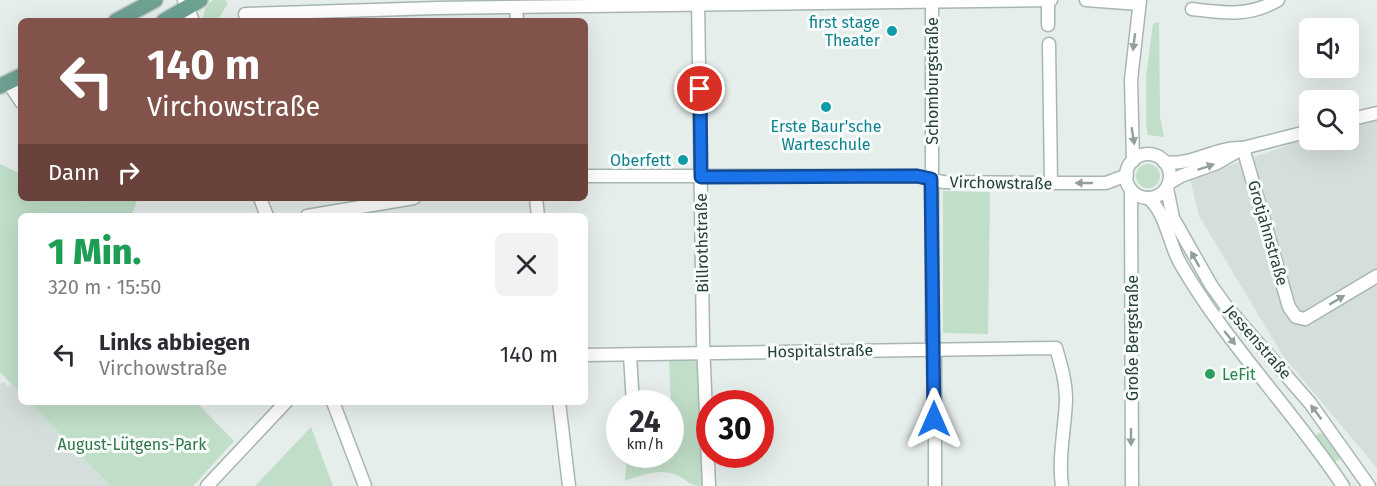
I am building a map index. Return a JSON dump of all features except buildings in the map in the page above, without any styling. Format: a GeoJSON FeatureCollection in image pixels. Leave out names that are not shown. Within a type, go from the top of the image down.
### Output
{"type":"FeatureCollection","features":[{"type":"Feature","properties":{"kind":"main road"},"geometry":{"type":"LineString","coordinates":[[122,18],[155,0]]}},
{"type":"Feature","properties":{"kind":"main road"},"geometry":{"type":"LineString","coordinates":[[170,18],[191,7]]}},
{"type":"Feature","properties":{"kind":"street"},"geometry":{"type":"LineString","coordinates":[[245,14],[437,4],[516,7],[698,2],[1049,0],[1048,25]]}},
{"type":"Feature","properties":{"kind":"street"},"geometry":{"type":"LineString","coordinates":[[1086,0],[1139,2],[1131,80],[1133,161],[1127,175],[1131,189],[1140,196],[1148,198],[1159,195],[1181,176],[1217,163],[1243,148]]}},
{"type":"Feature","properties":{"kind":"street"},"geometry":{"type":"LineString","coordinates":[[1192,9],[1218,12],[1259,11],[1278,0]]}},
{"type":"Feature","properties":{"kind":"street","name":"Schomburgstraße"},"geometry":{"type":"LineString","coordinates":[[932,1],[934,486]]}},
{"type":"Feature","properties":{"kind":"street","name":"Billrothstraße"},"geometry":{"type":"LineString","coordinates":[[698,2],[709,486]]}},
{"type":"Feature","properties":{"kind":"street"},"geometry":{"type":"LineString","coordinates":[[516,7],[517,18]]}},
{"type":"Feature","properties":{"kind":"street"},"geometry":{"type":"LineString","coordinates":[[1049,44],[1051,183]]}},
{"type":"Feature","properties":{"kind":"street"},"geometry":{"type":"LineString","coordinates":[[10,81],[18,96]]}},
{"type":"Feature","properties":{"kind":"street"},"geometry":{"type":"LineString","coordinates":[[1359,117],[1377,113]]}},
{"type":"Feature","properties":{"kind":"street"},"geometry":{"type":"LineString","coordinates":[[1133,161],[1149,155],[1164,162],[1182,161],[1227,148],[1243,148],[1299,134]]}},
{"type":"Feature","properties":{"kind":"street","name":"Grotjahnstraße"},"geometry":{"type":"LineString","coordinates":[[1243,148],[1289,307],[1296,316],[1305,319],[1377,276]]}},
{"type":"Feature","properties":{"kind":"street"},"geometry":{"type":"LineString","coordinates":[[1164,162],[1170,174],[1168,185]]}},
{"type":"Feature","properties":{"kind":"street","name":"Virchowstraße"},"geometry":{"type":"LineString","coordinates":[[588,176],[917,176],[943,182],[1106,183],[1127,175]]}},
{"type":"Feature","properties":{"kind":"street","name":"Jessenstraße"},"geometry":{"type":"LineString","coordinates":[[1168,185],[1173,218],[1210,285],[1310,403],[1369,486]]}},
{"type":"Feature","properties":{"kind":"street","name":"Große Bergstraße"},"geometry":{"type":"LineString","coordinates":[[1131,189],[1132,486]]}},
{"type":"Feature","properties":{"kind":"street","name":"Jessenstraße"},"geometry":{"type":"LineString","coordinates":[[1148,198],[1158,212],[1178,259],[1203,300],[1298,423],[1343,486]]}},
{"type":"Feature","properties":{"kind":"street"},"geometry":{"type":"LineString","coordinates":[[325,213],[396,201]]}},
{"type":"Feature","properties":{"kind":"street","name":"Hospitalstraße"},"geometry":{"type":"LineString","coordinates":[[588,355],[1056,348],[1064,377],[1066,400],[1061,450],[1062,486]]}},
{"type":"Feature","properties":{"kind":"street"},"geometry":{"type":"LineString","coordinates":[[630,355],[632,390]]}},
{"type":"Feature","properties":{"kind":"street"},"geometry":{"type":"LineString","coordinates":[[207,486],[283,405]]}},
{"type":"Feature","properties":{"kind":"street"},"geometry":{"type":"LineString","coordinates":[[334,405],[365,486]]}},
{"type":"Feature","properties":{"kind":"street"},"geometry":{"type":"LineString","coordinates":[[559,405],[569,486]]}},
{"type":"Feature","properties":{"kind":"shaded area"},"geometry":{"type":"Polygon","coordinates":[[[1377,120],[1377,468],[1283,356],[1199,216],[1190,179],[1299,141],[1299,150],[1359,150],[1359,123],[1377,120]]]}},
{"type":"Feature","properties":{"kind":"shaded area"},"geometry":{"type":"Polygon","coordinates":[[[4,382],[8,387],[11,384],[18,391],[18,405],[32,405],[111,486],[0,486],[0,384],[4,382]]]}},
{"type":"Feature","properties":{"kind":"green space"},"geometry":{"type":"Polygon","coordinates":[[[213,0],[225,0],[228,3],[219,18],[203,18],[206,6],[213,0]]]}},
{"type":"Feature","properties":{"kind":"green space"},"geometry":{"type":"Polygon","coordinates":[[[1159,22],[1160,117],[1164,137],[1148,135],[1146,126],[1146,77],[1153,24],[1159,22]]]}},
{"type":"Feature","properties":{"kind":"green space"},"geometry":{"type":"Polygon","coordinates":[[[0,164],[18,173],[18,201],[137,201],[132,213],[18,213],[18,391],[0,372],[0,164]]]}},
{"type":"Feature","properties":{"kind":"green space"},"geometry":{"type":"Polygon","coordinates":[[[1148,164],[1153,165],[1159,171],[1159,181],[1153,187],[1148,188],[1143,187],[1137,181],[1136,176],[1137,171],[1143,165],[1148,164]]]}},
{"type":"Feature","properties":{"kind":"green space"},"geometry":{"type":"Polygon","coordinates":[[[943,191],[990,192],[988,334],[943,333],[943,191]]]}},
{"type":"Feature","properties":{"kind":"green space"},"geometry":{"type":"Polygon","coordinates":[[[702,358],[703,390],[696,390],[696,468],[705,468],[706,486],[691,484],[681,477],[663,472],[650,473],[625,481],[626,468],[684,468],[684,390],[670,390],[669,359],[702,358]]]}},
{"type":"Feature","properties":{"kind":"green space","name":"August-Lütgens-Park"},"geometry":{"type":"Polygon","coordinates":[[[32,405],[199,405],[234,441],[193,486],[111,486],[32,405]]]}},
{"type":"Feature","properties":{"kind":"green space"},"geometry":{"type":"Polygon","coordinates":[[[311,427],[333,486],[255,486],[311,427]]]}},
{"type":"Feature","properties":{"kind":"green space"},"geometry":{"type":"Polygon","coordinates":[[[1318,433],[1329,435],[1345,455],[1335,462],[1315,437],[1318,433]]]}},
{"type":"Feature","properties":{"kind":"place","name":"first stage Theater"},"geometry":{"type":"Point","coordinates":[892,31]}},
{"type":"Feature","properties":{"kind":"place","name":"Erste Baur'sche Warteschule"},"geometry":{"type":"Point","coordinates":[826,107]}},
{"type":"Feature","properties":{"kind":"place","name":"Oberfett"},"geometry":{"type":"Point","coordinates":[683,160]}},
{"type":"Feature","properties":{"kind":"place","name":"LeFit"},"geometry":{"type":"Point","coordinates":[1210,374]}},
{"type":"Feature","properties":{"kind":"route"},"geometry":{"type":"LineString","coordinates":[[700,89],[701,177],[917,176],[931,179],[932,340],[935,350],[934,419]]}}]}
